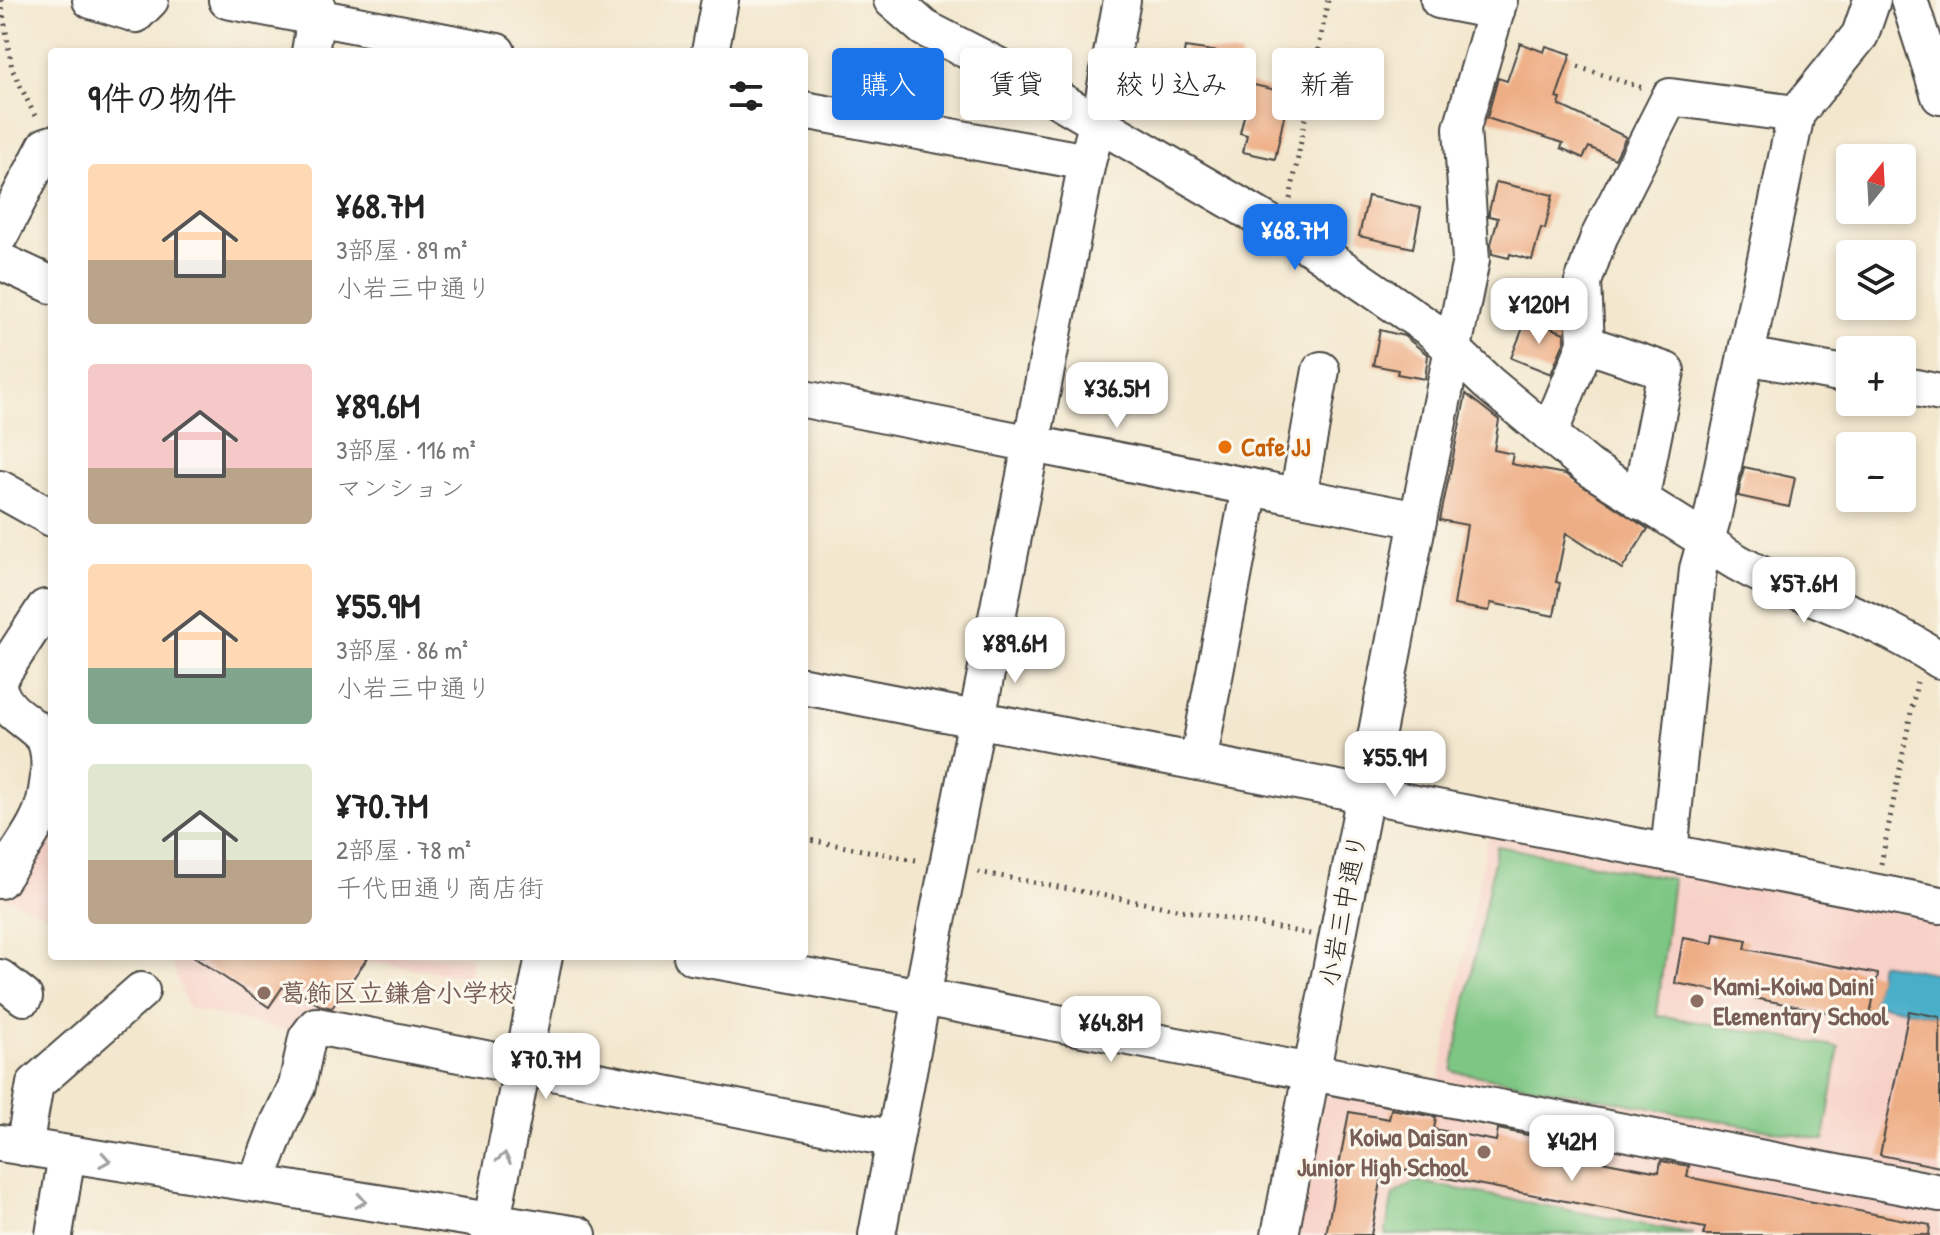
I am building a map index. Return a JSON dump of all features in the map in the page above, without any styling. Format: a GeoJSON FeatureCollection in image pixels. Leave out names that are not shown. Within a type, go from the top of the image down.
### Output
{"type":"FeatureCollection","features":[{"type":"Feature","properties":{"kind":"street"},"geometry":{"type":"LineString","coordinates":[[91,0],[136,14],[150,0]]}},
{"type":"Feature","properties":{"kind":"street"},"geometry":{"type":"LineString","coordinates":[[227,0],[316,8],[481,48]]}},
{"type":"Feature","properties":{"kind":"street"},"geometry":{"type":"LineString","coordinates":[[711,48],[720,0]]}},
{"type":"Feature","properties":{"kind":"street"},"geometry":{"type":"LineString","coordinates":[[892,0],[924,28],[1021,78],[1314,249],[1432,330],[1590,468],[1705,540],[1719,553],[1751,571],[1841,608],[1932,655]]}},
{"type":"Feature","properties":{"kind":"street"},"geometry":{"type":"LineString","coordinates":[[877,1235],[947,866],[1122,0]]}},
{"type":"Feature","properties":{"kind":"street"},"geometry":{"type":"LineString","coordinates":[[1439,0],[1497,6]]}},
{"type":"Feature","properties":{"kind":"street"},"geometry":{"type":"LineString","coordinates":[[1669,853],[1698,569],[1712,519],[1796,114],[1860,35],[1872,0]]}},
{"type":"Feature","properties":{"kind":"street"},"geometry":{"type":"LineString","coordinates":[[1909,0],[1940,96]]}},
{"type":"Feature","properties":{"kind":"street","name":"小岩三中通り"},"geometry":{"type":"LineString","coordinates":[[1280,1235],[1471,260],[1462,128],[1497,6]]}},
{"type":"Feature","properties":{"kind":"street"},"geometry":{"type":"LineString","coordinates":[[311,48],[316,8]]}},
{"type":"Feature","properties":{"kind":"street"},"geometry":{"type":"LineString","coordinates":[[1549,434],[1586,344],[1583,282],[1599,237],[1670,97],[1796,114]]}},
{"type":"Feature","properties":{"kind":"street"},"geometry":{"type":"LineString","coordinates":[[808,111],[1087,162]]}},
{"type":"Feature","properties":{"kind":"street"},"geometry":{"type":"LineString","coordinates":[[0,235],[46,146],[47,136]]}},
{"type":"Feature","properties":{"kind":"street"},"geometry":{"type":"LineString","coordinates":[[0,261],[48,283]]}},
{"type":"Feature","properties":{"kind":"street"},"geometry":{"type":"LineString","coordinates":[[1586,344],[1666,371],[1640,501]]}},
{"type":"Feature","properties":{"kind":"street"},"geometry":{"type":"LineString","coordinates":[[1746,356],[1836,372]]}},
{"type":"Feature","properties":{"kind":"street"},"geometry":{"type":"LineString","coordinates":[[1298,496],[1321,370]]}},
{"type":"Feature","properties":{"kind":"street"},"geometry":{"type":"LineString","coordinates":[[1916,388],[1940,393]]}},
{"type":"Feature","properties":{"kind":"street"},"geometry":{"type":"LineString","coordinates":[[808,400],[1418,520]]}},
{"type":"Feature","properties":{"kind":"street"},"geometry":{"type":"LineString","coordinates":[[1198,762],[1250,487]]}},
{"type":"Feature","properties":{"kind":"street"},"geometry":{"type":"LineString","coordinates":[[0,489],[48,516]]}},
{"type":"Feature","properties":{"kind":"street"},"geometry":{"type":"LineString","coordinates":[[45,608],[0,691],[4,704],[48,741]]}},
{"type":"Feature","properties":{"kind":"street"},"geometry":{"type":"LineString","coordinates":[[808,687],[1940,905]]}},
{"type":"Feature","properties":{"kind":"street"},"geometry":{"type":"LineString","coordinates":[[0,880],[39,820],[48,778]]}},
{"type":"Feature","properties":{"kind":"street"},"geometry":{"type":"LineString","coordinates":[[490,1228],[543,960]]}},
{"type":"Feature","properties":{"kind":"street"},"geometry":{"type":"LineString","coordinates":[[714,960],[922,997],[1940,1193]]}},
{"type":"Feature","properties":{"kind":"street"},"geometry":{"type":"LineString","coordinates":[[132,1010],[35,1084],[12,1145],[256,1183],[490,1228],[578,1235]]}},
{"type":"Feature","properties":{"kind":"street"},"geometry":{"type":"LineString","coordinates":[[256,1183],[297,1086],[307,1038],[316,1026],[895,1139]]}},
{"type":"Feature","properties":{"kind":"street"},"geometry":{"type":"LineString","coordinates":[[54,1235],[67,1154]]}},
{"type":"Feature","properties":{"kind":"path"},"geometry":{"type":"LineString","coordinates":[[1,0],[12,69],[33,115],[47,136]]}},
{"type":"Feature","properties":{"kind":"path"},"geometry":{"type":"LineString","coordinates":[[1287,212],[1328,0]]}},
{"type":"Feature","properties":{"kind":"path"},"geometry":{"type":"LineString","coordinates":[[1578,67],[1670,97]]}},
{"type":"Feature","properties":{"kind":"path"},"geometry":{"type":"LineString","coordinates":[[1876,892],[1932,655]]}},
{"type":"Feature","properties":{"kind":"path"},"geometry":{"type":"LineString","coordinates":[[808,840],[1338,939]]}},
{"type":"Feature","properties":{"kind":"shaded area"},"geometry":{"type":"Polygon","coordinates":[[[48,823],[48,915],[1,896],[48,823]]]}},
{"type":"Feature","properties":{"kind":"shaded area","name":"Kami-Koiwa Daini Elementary School"},"geometry":{"type":"Polygon","coordinates":[[[1489,832],[1940,920],[1940,1180],[1438,1083],[1489,832]]]}},
{"type":"Feature","properties":{"kind":"shaded area","name":"葛飾区立鎌倉小学校"},"geometry":{"type":"Polygon","coordinates":[[[168,960],[471,960],[468,977],[367,962],[331,1018],[299,1034],[188,1008],[168,960]]]}},
{"type":"Feature","properties":{"kind":"shaded area","name":"Koiwa Daisan Junior High School"},"geometry":{"type":"Polygon","coordinates":[[[1332,1090],[1940,1208],[1940,1235],[1297,1235],[1324,1097],[1332,1090]]]}},
{"type":"Feature","properties":{"kind":"green space"},"geometry":{"type":"Polygon","coordinates":[[[1497,846],[1673,879],[1657,1015],[1839,1047],[1824,1140],[1452,1071],[1497,846]]]}},
{"type":"Feature","properties":{"kind":"green space"},"geometry":{"type":"Polygon","coordinates":[[[1415,1181],[1694,1234],[1385,1235],[1393,1195],[1415,1181]]]}},
{"type":"Feature","properties":{"kind":"water"},"geometry":{"type":"Polygon","coordinates":[[[1880,963],[1940,974],[1940,1017],[1872,1003],[1880,963]]]}},
{"type":"Feature","properties":{"kind":"building"},"geometry":{"type":"Polygon","coordinates":[[[1520,43],[1544,52],[1546,46],[1571,54],[1556,98],[1561,99],[1559,105],[1626,137],[1615,159],[1589,147],[1583,158],[1561,148],[1563,143],[1487,118],[1498,78],[1507,81],[1520,43]]]}},
{"type":"Feature","properties":{"kind":"building"},"geometry":{"type":"Polygon","coordinates":[[[1256,85],[1272,89],[1272,120],[1283,120],[1275,159],[1243,152],[1247,135],[1240,133],[1243,120],[1256,120],[1256,85]]]}},
{"type":"Feature","properties":{"kind":"building"},"geometry":{"type":"Polygon","coordinates":[[[1496,182],[1553,195],[1545,229],[1541,228],[1532,260],[1510,254],[1509,258],[1492,254],[1491,244],[1498,218],[1489,216],[1489,211],[1496,182]]]}},
{"type":"Feature","properties":{"kind":"building"},"geometry":{"type":"Polygon","coordinates":[[[1368,196],[1421,208],[1413,248],[1359,236],[1368,196]]]}},
{"type":"Feature","properties":{"kind":"building"},"geometry":{"type":"Polygon","coordinates":[[[1527,318],[1564,333],[1565,340],[1551,374],[1511,358],[1527,318]]]}},
{"type":"Feature","properties":{"kind":"building"},"geometry":{"type":"Polygon","coordinates":[[[1380,330],[1404,336],[1428,355],[1425,379],[1397,374],[1398,370],[1373,365],[1380,330]]]}},
{"type":"Feature","properties":{"kind":"building"},"geometry":{"type":"Polygon","coordinates":[[[1466,394],[1499,420],[1494,450],[1513,454],[1511,464],[1565,474],[1648,529],[1622,569],[1566,533],[1556,582],[1560,583],[1554,616],[1491,603],[1489,611],[1454,605],[1467,525],[1440,520],[1466,394]]]}},
{"type":"Feature","properties":{"kind":"building"},"geometry":{"type":"Polygon","coordinates":[[[1744,467],[1795,478],[1789,507],[1738,496],[1744,467]]]}},
{"type":"Feature","properties":{"kind":"building"},"geometry":{"type":"Polygon","coordinates":[[[1714,934],[1747,940],[1745,949],[1878,974],[1869,1020],[1675,983],[1683,938],[1713,943],[1714,934]]]}},
{"type":"Feature","properties":{"kind":"building"},"geometry":{"type":"Polygon","coordinates":[[[198,960],[366,960],[332,1008],[319,1005],[286,982],[269,1007],[198,960]]]}},
{"type":"Feature","properties":{"kind":"building"},"geometry":{"type":"Polygon","coordinates":[[[1909,1011],[1940,1017],[1940,1167],[1880,1155],[1909,1011]]]}},
{"type":"Feature","properties":{"kind":"building"},"geometry":{"type":"Polygon","coordinates":[[[1391,1109],[1436,1117],[1434,1129],[1496,1141],[1498,1129],[1582,1146],[1580,1157],[1659,1172],[1661,1161],[1689,1166],[1687,1177],[1930,1225],[1929,1235],[1703,1235],[1705,1228],[1384,1166],[1371,1235],[1326,1235],[1349,1112],[1389,1119],[1391,1109]]]}},
{"type":"Feature","properties":{"kind":"place","name":"Cafe JJ"},"geometry":{"type":"Point","coordinates":[1225,447]}},
{"type":"Feature","properties":{"kind":"place","name":"葛飾区立鎌倉小学校"},"geometry":{"type":"Point","coordinates":[264,993]}},
{"type":"Feature","properties":{"kind":"place","name":"Kami-Koiwa Daini Elementary School"},"geometry":{"type":"Point","coordinates":[1697,1001]}},
{"type":"Feature","properties":{"kind":"place","name":"Koiwa Daisan Junior High School"},"geometry":{"type":"Point","coordinates":[1484,1152]}}]}
